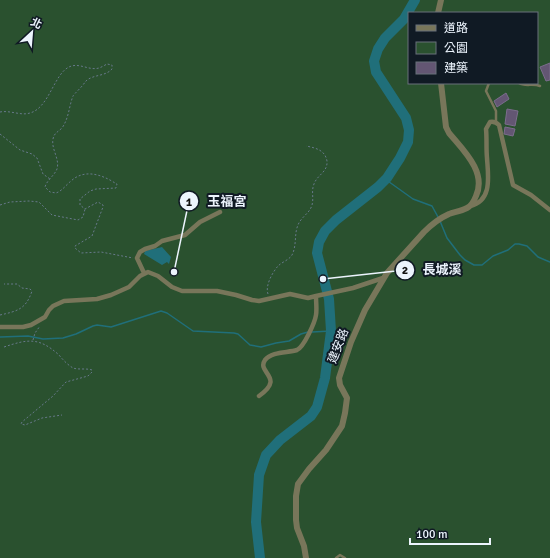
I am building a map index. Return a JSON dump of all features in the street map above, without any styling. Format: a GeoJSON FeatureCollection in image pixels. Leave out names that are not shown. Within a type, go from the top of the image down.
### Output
{"type":"FeatureCollection","features":[{"type":"Feature","properties":{"kind":"street"},"geometry":{"type":"LineString","coordinates":[[438,12],[441,0]]}},
{"type":"Feature","properties":{"kind":"street"},"geometry":{"type":"LineString","coordinates":[[442,84],[446,127],[449,133],[473,163],[479,179],[477,194],[470,206]]}},
{"type":"Feature","properties":{"kind":"street"},"geometry":{"type":"LineString","coordinates":[[470,206],[480,202],[487,189],[486,129],[490,122],[496,122],[500,128],[514,185],[516,188],[531,195],[550,210]]}},
{"type":"Feature","properties":{"kind":"street","name":"建安路"},"geometry":{"type":"LineString","coordinates":[[306,558],[304,546],[296,525],[297,488],[305,474],[326,450],[342,426],[347,398],[339,382],[340,372],[365,310],[383,278],[424,232],[435,222],[445,216],[470,206]]}},
{"type":"Feature","properties":{"kind":"street"},"geometry":{"type":"LineString","coordinates":[[144,273],[137,258],[140,252],[155,246],[162,241],[185,236],[200,222],[220,212]]}},
{"type":"Feature","properties":{"kind":"street"},"geometry":{"type":"LineString","coordinates":[[0,327],[26,326],[36,323],[45,317],[51,308],[64,301],[97,299],[111,295],[129,287],[144,273],[148,272],[158,276],[172,287],[182,291],[213,290],[252,300],[271,299],[290,294],[308,298],[353,288],[383,278]]}},
{"type":"Feature","properties":{"kind":"street"},"geometry":{"type":"LineString","coordinates":[[259,396],[267,390],[270,384],[270,379],[263,363],[267,358],[273,355],[297,350],[304,344],[316,316],[318,296]]}},
{"type":"Feature","properties":{"kind":"lane"},"geometry":{"type":"LineString","coordinates":[[489,84],[486,91],[496,111],[496,122]]}},
{"type":"Feature","properties":{"kind":"lane"},"geometry":{"type":"LineString","coordinates":[[521,84],[540,86]]}},
{"type":"Feature","properties":{"kind":"lane"},"geometry":{"type":"LineString","coordinates":[[336,558],[340,555],[345,558]]}},
{"type":"Feature","properties":{"kind":"path"},"geometry":{"type":"LineString","coordinates":[[0,112],[5,111],[24,114],[33,113],[49,95],[63,71],[68,67],[80,65],[99,68],[107,64],[112,65],[112,69],[108,73],[88,80],[74,94],[71,109],[64,124],[54,134],[53,140],[58,164],[57,170],[47,182],[45,187],[46,189],[53,193],[58,192],[72,180],[85,173],[102,177],[116,183],[117,186],[114,189],[96,188],[84,195],[79,202],[81,207],[85,209]]}},
{"type":"Feature","properties":{"kind":"path"},"geometry":{"type":"LineString","coordinates":[[0,134],[20,150],[32,154],[37,158],[43,174],[50,180]]}},
{"type":"Feature","properties":{"kind":"path"},"geometry":{"type":"LineString","coordinates":[[271,299],[267,290],[267,285],[278,266],[290,258],[295,248],[296,230],[298,225],[312,206],[314,183],[326,168],[327,163],[323,152],[306,146]]}},
{"type":"Feature","properties":{"kind":"path"},"geometry":{"type":"LineString","coordinates":[[0,205],[23,202],[39,202],[52,215],[78,220],[83,217],[85,209],[96,202],[101,203],[103,207],[92,236],[75,246],[77,251],[81,253],[101,252],[137,258]]}},
{"type":"Feature","properties":{"kind":"path"},"geometry":{"type":"LineString","coordinates":[[0,315],[24,308],[32,291],[30,289],[22,288],[17,284],[4,284]]}},
{"type":"Feature","properties":{"kind":"path"},"geometry":{"type":"LineString","coordinates":[[33,340],[35,333],[42,325],[45,317]]}},
{"type":"Feature","properties":{"kind":"path"},"geometry":{"type":"LineString","coordinates":[[4,347],[33,340],[44,344],[74,368],[92,370],[88,376],[66,382],[53,396],[21,424],[25,425],[42,418],[62,415]]}},
{"type":"Feature","properties":{"kind":"green space"},"geometry":{"type":"Polygon","coordinates":[[[0,0],[550,0],[550,558],[0,558],[0,0]]]}},
{"type":"Feature","properties":{"kind":"shaded area"},"geometry":{"type":"Polygon","coordinates":[[[162,247],[171,257],[169,264],[167,262],[162,265],[144,254],[145,251],[162,247]]]}},
{"type":"Feature","properties":{"kind":"building"},"geometry":{"type":"Polygon","coordinates":[[[550,63],[550,80],[546,81],[540,67],[550,63]]]}},
{"type":"Feature","properties":{"kind":"building"},"geometry":{"type":"Polygon","coordinates":[[[506,93],[509,99],[497,107],[494,101],[506,93]]]}},
{"type":"Feature","properties":{"kind":"building"},"geometry":{"type":"Polygon","coordinates":[[[507,109],[518,111],[515,126],[505,124],[507,109]]]}},
{"type":"Feature","properties":{"kind":"building"},"geometry":{"type":"Polygon","coordinates":[[[505,127],[515,129],[513,136],[504,134],[505,127]]]}},
{"type":"Feature","properties":{"kind":"waterway"},"geometry":{"type":"LineString","coordinates":[[408,12],[415,0]]}},
{"type":"Feature","properties":{"kind":"waterway"},"geometry":{"type":"LineString","coordinates":[[260,558],[256,522],[259,475],[266,455],[280,440],[311,416],[317,407],[325,378],[331,331],[329,299],[317,253],[319,242],[325,231],[336,220],[378,187],[387,178],[408,142],[409,130],[406,118],[376,72],[374,61],[378,49],[385,38],[404,19],[408,12]]}},
{"type":"Feature","properties":{"kind":"waterway"},"geometry":{"type":"LineString","coordinates":[[385,179],[413,199],[432,206],[438,217]]}},
{"type":"Feature","properties":{"kind":"waterway"},"geometry":{"type":"LineString","coordinates":[[440,221],[447,238],[460,255],[474,265],[482,265],[493,256],[508,250],[515,244],[527,246],[538,257],[550,262]]}},
{"type":"Feature","properties":{"kind":"waterway"},"geometry":{"type":"LineString","coordinates":[[0,337],[28,336],[43,339],[63,338],[93,326],[97,325],[111,327],[161,311],[167,313],[193,331],[234,333],[238,334],[250,345],[261,347],[289,341],[308,332]]}},
{"type":"Feature","properties":{"kind":"waterway"},"geometry":{"type":"LineString","coordinates":[[312,332],[331,331]]}},
{"type":"Feature","properties":{"kind":"place","name":"玉福宮"},"geometry":{"type":"Point","coordinates":[174,272]}},
{"type":"Feature","properties":{"kind":"place","name":"長城溪"},"geometry":{"type":"Point","coordinates":[323,279]}}]}
